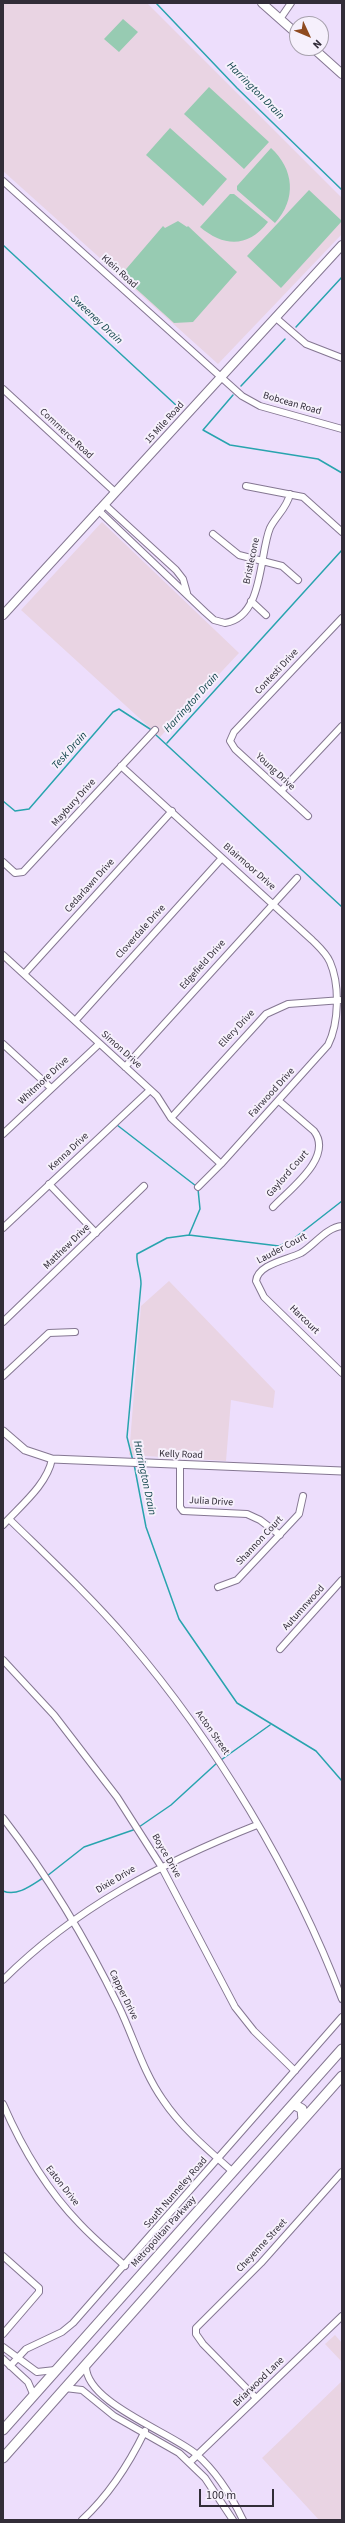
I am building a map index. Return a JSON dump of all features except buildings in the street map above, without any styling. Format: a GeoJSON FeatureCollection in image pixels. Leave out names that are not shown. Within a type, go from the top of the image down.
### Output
{"type":"FeatureCollection","features":[{"type":"Feature","properties":{"kind":"main road"},"geometry":{"type":"LineString","coordinates":[[262,3],[289,27]]}},
{"type":"Feature","properties":{"kind":"main road"},"geometry":{"type":"LineString","coordinates":[[322,56],[342,74]]}},
{"type":"Feature","properties":{"kind":"main road","name":"15 Mile Road"},"geometry":{"type":"LineString","coordinates":[[3,615],[342,245]]}},
{"type":"Feature","properties":{"kind":"main road","name":"Metropolitan Parkway"},"geometry":{"type":"LineString","coordinates":[[3,2430],[342,2049]]}},
{"type":"Feature","properties":{"kind":"main road"},"geometry":{"type":"LineString","coordinates":[[3,2458],[342,2076]]}},
{"type":"Feature","properties":{"kind":"main road"},"geometry":{"type":"LineString","coordinates":[[293,2104],[302,2109],[303,2120]]}},
{"type":"Feature","properties":{"kind":"street"},"geometry":{"type":"LineString","coordinates":[[280,19],[290,3]]}},
{"type":"Feature","properties":{"kind":"street","name":"Klein Road"},"geometry":{"type":"LineString","coordinates":[[3,181],[221,377]]}},
{"type":"Feature","properties":{"kind":"street"},"geometry":{"type":"LineString","coordinates":[[276,318],[306,344],[342,358]]}},
{"type":"Feature","properties":{"kind":"street","name":"Bobcean Road"},"geometry":{"type":"LineString","coordinates":[[221,377],[242,396],[260,406],[342,429]]}},
{"type":"Feature","properties":{"kind":"street","name":"Commerce Road"},"geometry":{"type":"LineString","coordinates":[[3,389],[115,492]]}},
{"type":"Feature","properties":{"kind":"street"},"geometry":{"type":"LineString","coordinates":[[246,486],[303,497],[342,532]]}},
{"type":"Feature","properties":{"kind":"street","name":"Bristlecone"},"geometry":{"type":"LineString","coordinates":[[98,510],[214,620],[225,624],[239,617],[251,601],[257,588],[270,529],[286,506],[290,494]]}},
{"type":"Feature","properties":{"kind":"street","name":"Bristlecone"},"geometry":{"type":"LineString","coordinates":[[104,504],[178,573],[187,595]]}},
{"type":"Feature","properties":{"kind":"street"},"geometry":{"type":"LineString","coordinates":[[214,534],[239,554],[282,566],[298,580]]}},
{"type":"Feature","properties":{"kind":"street"},"geometry":{"type":"LineString","coordinates":[[251,601],[266,615]]}},
{"type":"Feature","properties":{"kind":"street","name":"Contesti Drive"},"geometry":{"type":"LineString","coordinates":[[230,741],[234,732],[342,618]]}},
{"type":"Feature","properties":{"kind":"street"},"geometry":{"type":"LineString","coordinates":[[281,791],[342,726]]}},
{"type":"Feature","properties":{"kind":"street","name":"Maybury Drive"},"geometry":{"type":"LineString","coordinates":[[3,862],[15,873],[24,872],[156,730]]}},
{"type":"Feature","properties":{"kind":"street","name":"Young Drive"},"geometry":{"type":"LineString","coordinates":[[230,741],[235,749],[308,816]]}},
{"type":"Feature","properties":{"kind":"street","name":"Blairmoor Drive"},"geometry":{"type":"LineString","coordinates":[[121,766],[274,903],[327,956],[334,976],[339,1000]]}},
{"type":"Feature","properties":{"kind":"street","name":"Cedarlawn Drive"},"geometry":{"type":"LineString","coordinates":[[24,974],[172,812]]}},
{"type":"Feature","properties":{"kind":"street","name":"Cloverdale Drive"},"geometry":{"type":"LineString","coordinates":[[75,1021],[222,858]]}},
{"type":"Feature","properties":{"kind":"street","name":"Edgefield Drive"},"geometry":{"type":"LineString","coordinates":[[125,1067],[297,878]]}},
{"type":"Feature","properties":{"kind":"street","name":"Simon Drive"},"geometry":{"type":"LineString","coordinates":[[3,955],[150,1090],[171,1118],[221,1164]]}},
{"type":"Feature","properties":{"kind":"street","name":"Fairwood Drive"},"geometry":{"type":"LineString","coordinates":[[198,1187],[279,1101],[328,1045],[335,1027],[339,1000]]}},
{"type":"Feature","properties":{"kind":"street","name":"Ellery Drive"},"geometry":{"type":"LineString","coordinates":[[171,1118],[266,1014],[288,1004],[339,1000]]}},
{"type":"Feature","properties":{"kind":"street"},"geometry":{"type":"LineString","coordinates":[[3,1044],[51,1088]]}},
{"type":"Feature","properties":{"kind":"street","name":"Whitmore Drive"},"geometry":{"type":"LineString","coordinates":[[3,1134],[99,1044]]}},
{"type":"Feature","properties":{"kind":"street","name":"Kenna Drive"},"geometry":{"type":"LineString","coordinates":[[3,1228],[150,1090]]}},
{"type":"Feature","properties":{"kind":"street","name":"Gaylord Court"},"geometry":{"type":"LineString","coordinates":[[273,1207],[312,1165],[320,1148],[318,1137],[314,1131],[279,1101]]}},
{"type":"Feature","properties":{"kind":"street"},"geometry":{"type":"LineString","coordinates":[[49,1184],[96,1233]]}},
{"type":"Feature","properties":{"kind":"street","name":"Matthew Drive"},"geometry":{"type":"LineString","coordinates":[[3,1322],[144,1186]]}},
{"type":"Feature","properties":{"kind":"street","name":"Lauder Court"},"geometry":{"type":"LineString","coordinates":[[256,1281],[258,1274],[264,1269],[301,1253],[333,1229],[342,1226]]}},
{"type":"Feature","properties":{"kind":"street","name":"Harcourt"},"geometry":{"type":"LineString","coordinates":[[256,1281],[264,1297],[342,1373]]}},
{"type":"Feature","properties":{"kind":"street"},"geometry":{"type":"LineString","coordinates":[[3,1376],[49,1333],[75,1332]]}},
{"type":"Feature","properties":{"kind":"street","name":"Kelly Road"},"geometry":{"type":"LineString","coordinates":[[3,1431],[26,1450],[52,1459],[342,1471]]}},
{"type":"Feature","properties":{"kind":"street"},"geometry":{"type":"LineString","coordinates":[[3,1525],[42,1482],[48,1473],[52,1459]]}},
{"type":"Feature","properties":{"kind":"street","name":"Julia Drive"},"geometry":{"type":"LineString","coordinates":[[180,1465],[180,1507],[183,1511],[247,1514],[260,1520],[280,1535]]}},
{"type":"Feature","properties":{"kind":"street","name":"Shannon Court"},"geometry":{"type":"LineString","coordinates":[[218,1587],[237,1580],[280,1535],[299,1514],[303,1496]]}},
{"type":"Feature","properties":{"kind":"street","name":"Acton Street"},"geometry":{"type":"LineString","coordinates":[[8,1519],[95,1604],[163,1683],[215,1755],[293,1889],[342,1999]]}},
{"type":"Feature","properties":{"kind":"street","name":"Autumnwood"},"geometry":{"type":"LineString","coordinates":[[280,1649],[342,1580]]}},
{"type":"Feature","properties":{"kind":"street","name":"Boyce Drive"},"geometry":{"type":"LineString","coordinates":[[3,1660],[40,1699],[117,1797],[161,1866],[235,2007],[250,2028],[295,2071]]}},
{"type":"Feature","properties":{"kind":"street","name":"Capper Drive"},"geometry":{"type":"LineString","coordinates":[[3,1818],[45,1877],[72,1921],[113,1995],[147,2073],[162,2100],[177,2119],[233,2172]]}},
{"type":"Feature","properties":{"kind":"street","name":"Dixie Drive"},"geometry":{"type":"LineString","coordinates":[[3,1980],[72,1921],[161,1866],[256,1826]]}},
{"type":"Feature","properties":{"kind":"street","name":"South Nunneley Road"},"geometry":{"type":"LineString","coordinates":[[10,2366],[29,2347],[70,2327],[342,2017]]}},
{"type":"Feature","properties":{"kind":"street","name":"Eaton Drive"},"geometry":{"type":"LineString","coordinates":[[3,2104],[20,2141],[40,2176],[79,2224],[125,2266]]}},
{"type":"Feature","properties":{"kind":"street","name":"Cheyenne Street"},"geometry":{"type":"LineString","coordinates":[[256,2398],[203,2344],[195,2331],[196,2326],[261,2263],[342,2172]]}},
{"type":"Feature","properties":{"kind":"street"},"geometry":{"type":"LineString","coordinates":[[3,2256],[39,2288],[39,2292],[3,2334]]}},
{"type":"Feature","properties":{"kind":"street","name":"Briarwood Lane"},"geometry":{"type":"LineString","coordinates":[[190,2462],[342,2316]]}},
{"type":"Feature","properties":{"kind":"street"},"geometry":{"type":"LineString","coordinates":[[3,2347],[37,2372],[57,2370]]}},
{"type":"Feature","properties":{"kind":"street"},"geometry":{"type":"LineString","coordinates":[[3,2359],[28,2382],[34,2396]]}},
{"type":"Feature","properties":{"kind":"street"},"geometry":{"type":"LineString","coordinates":[[86,2364],[86,2374],[92,2384],[119,2407],[198,2455],[221,2481],[243,2520]]}},
{"type":"Feature","properties":{"kind":"street"},"geometry":{"type":"LineString","coordinates":[[65,2388],[82,2390],[114,2416],[170,2446],[190,2462],[214,2489],[230,2519],[239,2513]]}},
{"type":"Feature","properties":{"kind":"street"},"geometry":{"type":"LineString","coordinates":[[82,2520],[99,2504],[123,2471],[148,2424]]}},
{"type":"Feature","properties":{"kind":"shaded area"},"geometry":{"type":"Polygon","coordinates":[[[3,3],[147,3],[342,198],[342,234],[218,364],[3,171],[3,3]]]}},
{"type":"Feature","properties":{"kind":"shaded area"},"geometry":{"type":"Polygon","coordinates":[[[102,522],[239,653],[160,737],[21,610],[102,522]]]}},
{"type":"Feature","properties":{"kind":"shaded area"},"geometry":{"type":"Polygon","coordinates":[[[169,1281],[275,1391],[273,1408],[231,1400],[226,1461],[129,1455],[141,1306],[169,1281]]]}},
{"type":"Feature","properties":{"kind":"shaded area"},"geometry":{"type":"Polygon","coordinates":[[[335,2335],[342,2343],[342,2362],[325,2344],[335,2335]]]}},
{"type":"Feature","properties":{"kind":"shaded area"},"geometry":{"type":"Polygon","coordinates":[[[342,2381],[342,2520],[319,2520],[262,2458],[342,2381]]]}},
{"type":"Feature","properties":{"kind":"green space"},"geometry":{"type":"Polygon","coordinates":[[[123,19],[138,32],[119,52],[104,39],[123,19]]]}},
{"type":"Feature","properties":{"kind":"green space"},"geometry":{"type":"Polygon","coordinates":[[[209,87],[269,142],[244,169],[184,114],[209,87]]]}},
{"type":"Feature","properties":{"kind":"green space"},"geometry":{"type":"Polygon","coordinates":[[[170,128],[227,179],[203,206],[146,155],[170,128]]]}},
{"type":"Feature","properties":{"kind":"green space"},"geometry":{"type":"Polygon","coordinates":[[[271,148],[279,156],[284,165],[290,184],[287,204],[275,223],[237,190],[237,186],[271,148]]]}},
{"type":"Feature","properties":{"kind":"green space"},"geometry":{"type":"Polygon","coordinates":[[[309,190],[342,221],[281,288],[247,256],[309,190]]]}},
{"type":"Feature","properties":{"kind":"green space"},"geometry":{"type":"Polygon","coordinates":[[[230,194],[234,194],[268,222],[252,237],[236,242],[218,238],[209,234],[200,227],[230,194]]]}},
{"type":"Feature","properties":{"kind":"green space"},"geometry":{"type":"Polygon","coordinates":[[[178,221],[187,227],[188,226],[237,272],[193,322],[174,323],[121,275],[163,226],[165,228],[178,221]]]}},
{"type":"Feature","properties":{"kind":"waterway","name":"Harrington Drain"},"geometry":{"type":"LineString","coordinates":[[156,3],[237,88],[342,190]]}},
{"type":"Feature","properties":{"kind":"waterway","name":"Sweeney Drain"},"geometry":{"type":"LineString","coordinates":[[3,245],[178,407]]}},
{"type":"Feature","properties":{"kind":"waterway","name":"Harrington Drain"},"geometry":{"type":"LineString","coordinates":[[296,327],[342,277]]}},
{"type":"Feature","properties":{"kind":"waterway","name":"Harrington Drain"},"geometry":{"type":"LineString","coordinates":[[241,386],[285,339]]}},
{"type":"Feature","properties":{"kind":"waterway","name":"Harrington Drain"},"geometry":{"type":"LineString","coordinates":[[233,395],[203,430],[230,445],[318,459],[342,473]]}},
{"type":"Feature","properties":{"kind":"waterway","name":"Harrington Drain"},"geometry":{"type":"LineString","coordinates":[[167,743],[342,550]]}},
{"type":"Feature","properties":{"kind":"waterway","name":"Tesk Drain"},"geometry":{"type":"LineString","coordinates":[[3,801],[15,811],[29,809],[113,712],[119,709],[150,729]]}},
{"type":"Feature","properties":{"kind":"waterway","name":"Harrington Drain"},"geometry":{"type":"LineString","coordinates":[[156,735],[342,907]]}},
{"type":"Feature","properties":{"kind":"waterway"},"geometry":{"type":"LineString","coordinates":[[117,1125],[196,1186]]}},
{"type":"Feature","properties":{"kind":"waterway"},"geometry":{"type":"LineString","coordinates":[[189,1235],[200,1209],[198,1189]]}},
{"type":"Feature","properties":{"kind":"waterway","name":"Harrington Drain"},"geometry":{"type":"LineString","coordinates":[[133,1461],[127,1437],[141,1284],[137,1254],[167,1238],[189,1235],[279,1246],[292,1240],[342,1201]]}},
{"type":"Feature","properties":{"kind":"waterway","name":"Harrington Drain"},"geometry":{"type":"LineString","coordinates":[[134,1464],[146,1527],[179,1619],[237,1703],[316,1751],[342,1781]]}},
{"type":"Feature","properties":{"kind":"waterway"},"geometry":{"type":"LineString","coordinates":[[221,1760],[270,1725]]}},
{"type":"Feature","properties":{"kind":"waterway"},"geometry":{"type":"LineString","coordinates":[[139,1827],[171,1805],[218,1762]]}},
{"type":"Feature","properties":{"kind":"waterway"},"geometry":{"type":"LineString","coordinates":[[47,1876],[84,1847],[136,1829]]}},
{"type":"Feature","properties":{"kind":"waterway"},"geometry":{"type":"LineString","coordinates":[[3,1891],[19,1891],[29,1887],[43,1878]]}}]}
